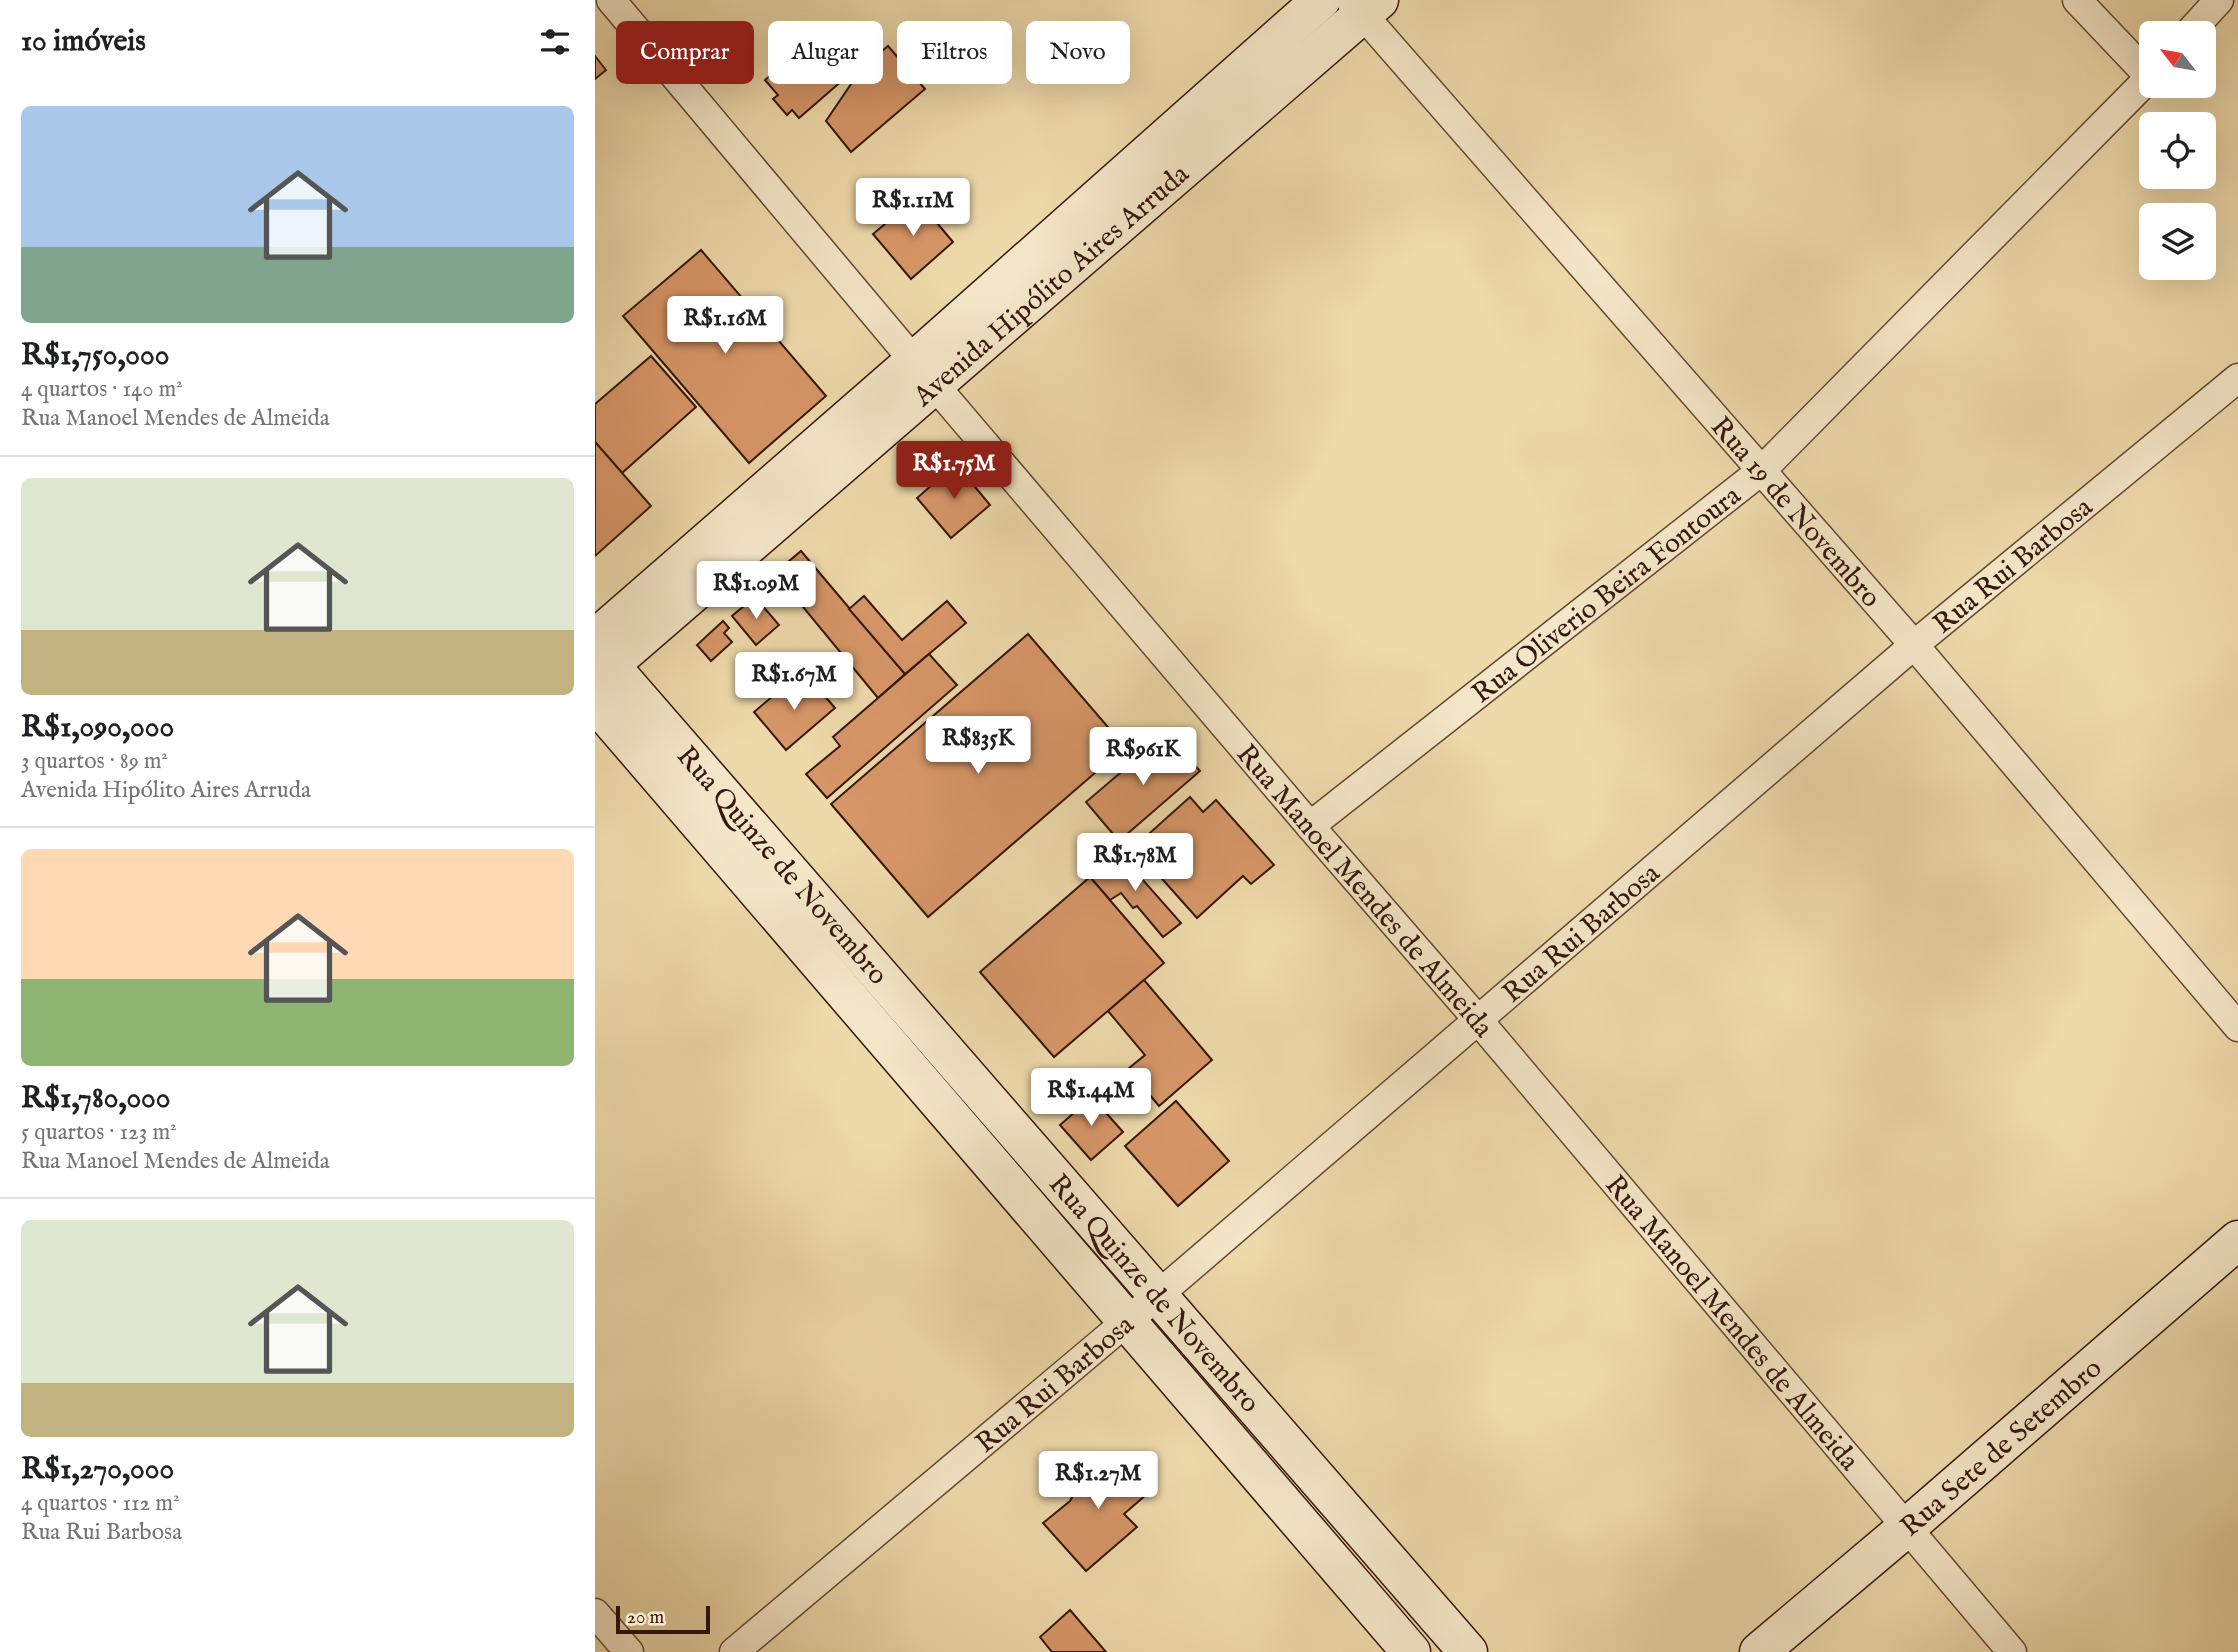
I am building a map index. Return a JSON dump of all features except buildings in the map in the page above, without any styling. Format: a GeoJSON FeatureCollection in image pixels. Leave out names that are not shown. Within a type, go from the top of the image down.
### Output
{"type":"FeatureCollection","features":[{"type":"Feature","properties":{"kind":"street","name":"Rua Manoel Mendes de Almeida"},"geometry":{"type":"LineString","coordinates":[[611,0],[2012,1652]]}},
{"type":"Feature","properties":{"kind":"street","name":"Avenida Hipólito Aires Arruda"},"geometry":{"type":"LineString","coordinates":[[1107,213],[1321,0]]}},
{"type":"Feature","properties":{"kind":"street"},"geometry":{"type":"LineString","coordinates":[[2077,0],[2139,65]]}},
{"type":"Feature","properties":{"kind":"street"},"geometry":{"type":"LineString","coordinates":[[2200,21],[2219,0]]}},
{"type":"Feature","properties":{"kind":"street","name":"Avenida Hipólito Aires Arruda"},"geometry":{"type":"LineString","coordinates":[[599,658],[1107,213],[1364,5]]}},
{"type":"Feature","properties":{"kind":"street","name":"Rua 19 de Novembro"},"geometry":{"type":"LineString","coordinates":[[1364,5],[2238,1027]]}},
{"type":"Feature","properties":{"kind":"street","name":"Rua Oliverio Beira Fontoura"},"geometry":{"type":"LineString","coordinates":[[1310,826],[1761,471],[2139,87]]}},
{"type":"Feature","properties":{"kind":"street","name":"Rua Rui Barbosa"},"geometry":{"type":"LineString","coordinates":[[734,1652],[1128,1321],[1914,645],[2238,378]]}},
{"type":"Feature","properties":{"kind":"street","name":"Rua Quinze de Novembro"},"geometry":{"type":"LineString","coordinates":[[599,658],[703,800],[912,1070],[1411,1652]]}},
{"type":"Feature","properties":{"kind":"street","name":"Rua Quinze de Novembro"},"geometry":{"type":"LineString","coordinates":[[595,702],[703,800],[942,1048],[1468,1652]]}},
{"type":"Feature","properties":{"kind":"street"},"geometry":{"type":"LineString","coordinates":[[912,1070],[942,1048]]}},
{"type":"Feature","properties":{"kind":"street","name":"Rua Sete de Setembro"},"geometry":{"type":"LineString","coordinates":[[1759,1652],[2238,1240]]}},
{"type":"Feature","properties":{"kind":"street"},"geometry":{"type":"LineString","coordinates":[[595,1613],[629,1652]]}}]}
